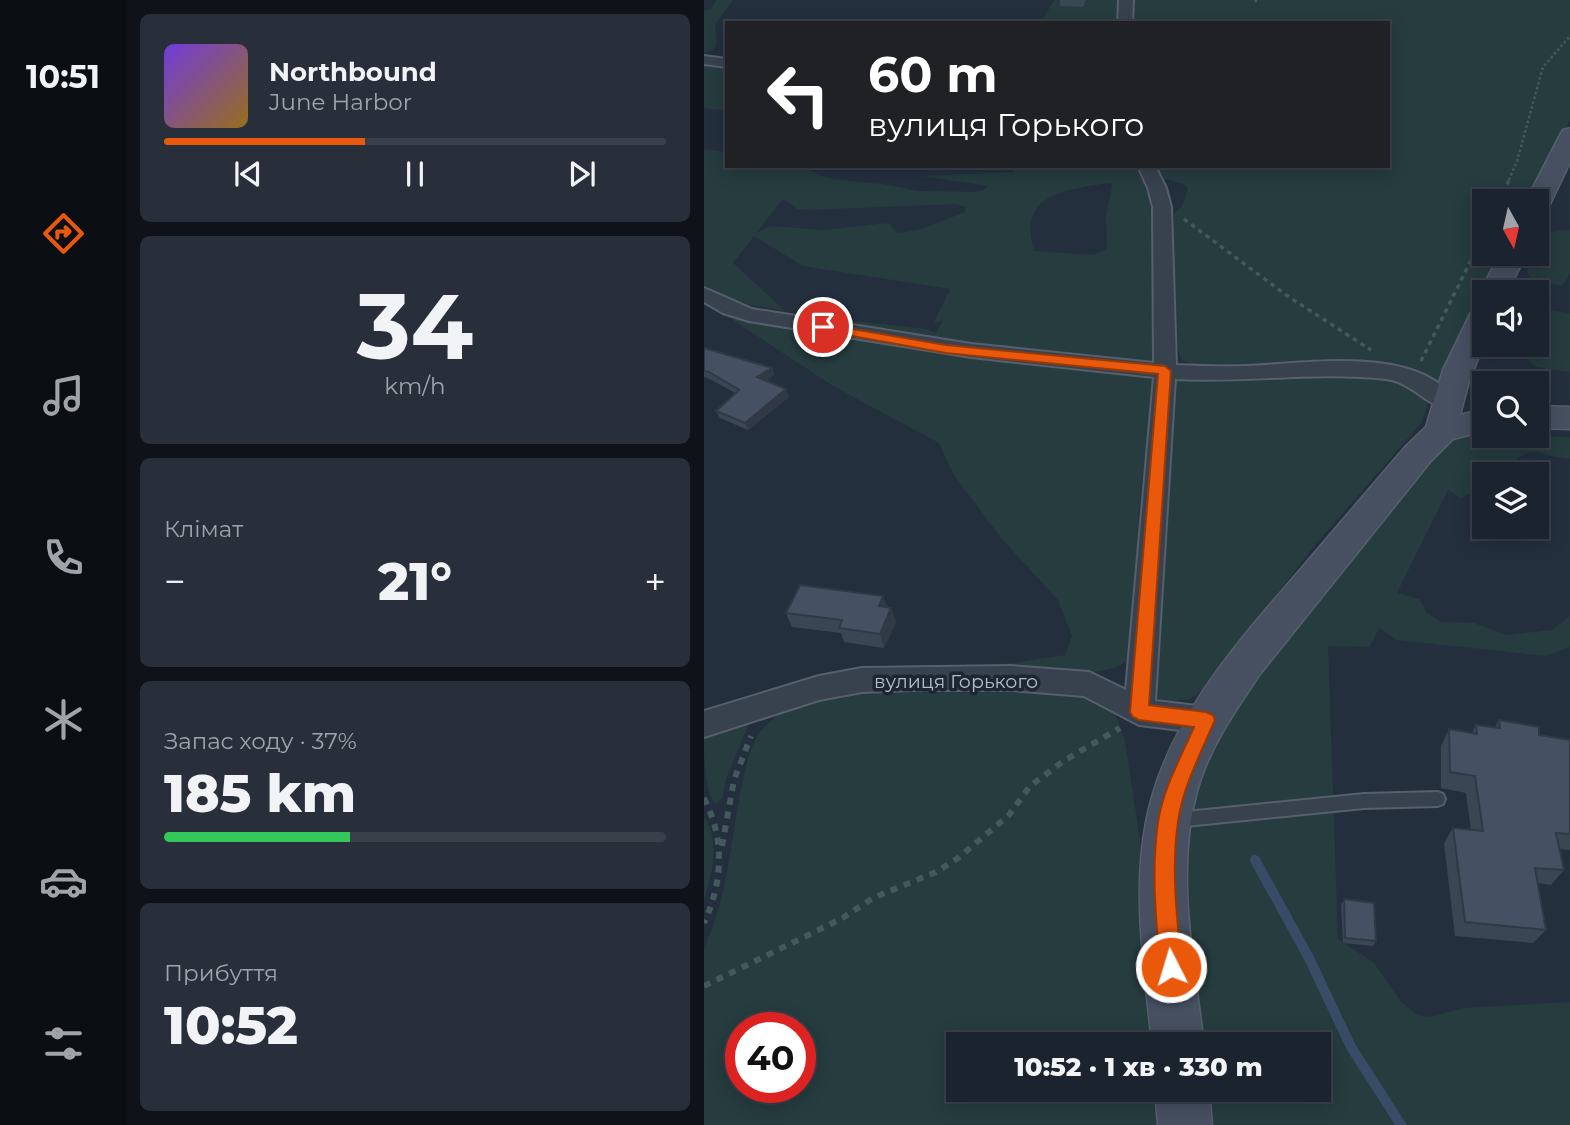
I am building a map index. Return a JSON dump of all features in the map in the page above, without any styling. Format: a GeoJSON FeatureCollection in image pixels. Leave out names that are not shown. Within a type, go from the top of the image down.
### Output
{"type":"FeatureCollection","features":[{"type":"Feature","properties":{"kind":"street"},"geometry":{"type":"LineString","coordinates":[[1125,21],[1126,0]]}},
{"type":"Feature","properties":{"kind":"street"},"geometry":{"type":"LineString","coordinates":[[704,60],[725,63]]}},
{"type":"Feature","properties":{"kind":"street"},"geometry":{"type":"LineString","coordinates":[[1544,189],[1570,135]]}},
{"type":"Feature","properties":{"kind":"street"},"geometry":{"type":"LineString","coordinates":[[1139,712],[1165,371],[1162,207],[1157,188],[1147,168]]}},
{"type":"Feature","properties":{"kind":"street"},"geometry":{"type":"LineString","coordinates":[[704,294],[730,309],[750,314],[946,349],[1221,374],[1347,370],[1398,373],[1437,406],[1472,416]]}},
{"type":"Feature","properties":{"kind":"street"},"geometry":{"type":"LineString","coordinates":[[1177,1032],[1164,890],[1168,821],[1179,781],[1206,720],[1267,635],[1418,454],[1437,406],[1472,337]]}},
{"type":"Feature","properties":{"kind":"street"},"geometry":{"type":"LineString","coordinates":[[1549,417],[1570,418]]}},
{"type":"Feature","properties":{"kind":"street","name":"вулиця Горького"},"geometry":{"type":"LineString","coordinates":[[704,724],[819,688],[862,680],[1011,678],[1089,684],[1139,712],[1206,720]]}},
{"type":"Feature","properties":{"kind":"street"},"geometry":{"type":"LineString","coordinates":[[1183,1102],[1185,1125]]}},
{"type":"Feature","properties":{"kind":"lane"},"geometry":{"type":"LineString","coordinates":[[1168,821],[1364,801],[1438,799]]}},
{"type":"Feature","properties":{"kind":"path"},"geometry":{"type":"LineString","coordinates":[[1505,189],[1517,160],[1543,67],[1570,35]]}},
{"type":"Feature","properties":{"kind":"path"},"geometry":{"type":"LineString","coordinates":[[1162,207],[1208,233],[1254,272],[1379,355],[1398,373]]}},
{"type":"Feature","properties":{"kind":"path"},"geometry":{"type":"LineString","coordinates":[[1437,406],[1421,360],[1472,258]]}},
{"type":"Feature","properties":{"kind":"path"},"geometry":{"type":"LineString","coordinates":[[704,923],[717,886],[734,780],[765,706]]}},
{"type":"Feature","properties":{"kind":"path"},"geometry":{"type":"LineString","coordinates":[[704,986],[841,919],[873,898],[936,872],[958,858],[1009,815],[1030,786],[1065,760],[1112,736],[1139,712]]}},
{"type":"Feature","properties":{"kind":"path"},"geometry":{"type":"LineString","coordinates":[[704,798],[712,811],[722,846]]}},
{"type":"Feature","properties":{"kind":"green space"},"geometry":{"type":"Polygon","coordinates":[[[716,0],[733,0],[715,25],[717,42],[714,49],[704,53],[704,11],[711,9],[716,0]]]}},
{"type":"Feature","properties":{"kind":"green space"},"geometry":{"type":"Polygon","coordinates":[[[1054,0],[1118,0],[1116,21],[1043,19],[1054,0]]]}},
{"type":"Feature","properties":{"kind":"green space"},"geometry":{"type":"Polygon","coordinates":[[[1132,0],[1570,0],[1570,120],[1537,189],[1472,189],[1472,266],[1499,266],[1492,280],[1472,280],[1472,318],[1437,386],[1428,380],[1199,367],[1182,360],[1178,350],[1173,232],[1174,214],[1182,206],[1188,189],[1186,185],[1165,179],[1157,168],[1390,168],[1390,21],[1130,21],[1132,0]]]}},
{"type":"Feature","properties":{"kind":"green space"},"geometry":{"type":"Polygon","coordinates":[[[704,65],[725,67],[725,111],[704,108],[704,65]]]}},
{"type":"Feature","properties":{"kind":"green space"},"geometry":{"type":"Polygon","coordinates":[[[704,149],[725,152],[725,168],[804,168],[827,178],[919,191],[973,192],[988,186],[921,176],[1013,172],[1014,168],[1137,168],[1151,210],[1156,258],[1155,354],[1149,364],[880,342],[940,352],[1147,375],[1152,381],[1153,394],[1139,508],[1132,653],[1126,661],[1104,670],[1082,673],[1027,674],[927,669],[1013,663],[1065,655],[1072,636],[1058,600],[1002,539],[953,474],[939,443],[833,386],[721,312],[808,321],[829,318],[927,329],[936,333],[943,320],[933,324],[950,289],[803,266],[754,236],[733,263],[785,311],[733,300],[704,286],[704,149]],[[1108,183],[1062,192],[1039,206],[1032,217],[1034,251],[1093,255],[1107,249],[1106,217],[1112,185],[1108,183]],[[783,199],[756,233],[771,226],[824,230],[888,223],[897,233],[919,230],[965,212],[966,207],[956,204],[798,209],[783,199]]]}},
{"type":"Feature","properties":{"kind":"green space"},"geometry":{"type":"Polygon","coordinates":[[[1557,230],[1570,230],[1570,274],[1562,286],[1549,283],[1549,280],[1530,278],[1527,271],[1529,266],[1549,266],[1549,234],[1557,230]]]}},
{"type":"Feature","properties":{"kind":"green space"},"geometry":{"type":"Polygon","coordinates":[[[1549,310],[1570,313],[1570,372],[1536,367],[1525,357],[1549,357],[1549,310]]]}},
{"type":"Feature","properties":{"kind":"green space"},"geometry":{"type":"Polygon","coordinates":[[[1370,375],[1394,378],[1429,400],[1422,422],[1315,545],[1204,688],[1189,700],[1159,701],[1156,690],[1176,378],[1370,375]]]}},
{"type":"Feature","properties":{"kind":"green space"},"geometry":{"type":"Polygon","coordinates":[[[1472,429],[1472,448],[1549,448],[1549,437],[1570,437],[1570,459],[1533,452],[1515,462],[1472,462],[1472,492],[1461,498],[1448,490],[1397,593],[1420,599],[1426,612],[1441,622],[1474,623],[1507,635],[1552,630],[1570,616],[1570,647],[1546,656],[1397,640],[1379,628],[1370,647],[1328,646],[1338,939],[1374,963],[1401,1002],[1417,1015],[1429,1017],[1465,1008],[1570,1002],[1570,1125],[1206,1125],[1203,1102],[1331,1102],[1331,1032],[1196,1032],[1185,887],[1190,822],[1199,779],[1240,695],[1449,437],[1472,429]]]}},
{"type":"Feature","properties":{"kind":"green space"},"geometry":{"type":"Polygon","coordinates":[[[961,687],[1067,691],[1098,701],[1117,718],[1125,741],[1145,873],[1161,1032],[946,1032],[946,1102],[1167,1102],[1168,1125],[704,1125],[704,948],[723,893],[741,791],[752,747],[766,726],[787,711],[814,700],[876,690],[961,687]]]}},
{"type":"Feature","properties":{"kind":"green space"},"geometry":{"type":"Polygon","coordinates":[[[743,722],[748,726],[726,779],[722,799],[715,804],[707,782],[704,738],[743,722]]]}},
{"type":"Feature","properties":{"kind":"green space"},"geometry":{"type":"Polygon","coordinates":[[[704,817],[714,847],[712,869],[704,900],[704,817]]]}},
{"type":"Feature","properties":{"kind":"building"},"geometry":{"type":"Polygon","coordinates":[[[704,348],[772,368],[757,377],[786,389],[745,423],[716,411],[739,390],[704,371],[704,348]]]}},
{"type":"Feature","properties":{"kind":"building"},"geometry":{"type":"Polygon","coordinates":[[[800,585],[883,596],[879,606],[891,608],[880,634],[839,628],[842,620],[786,613],[800,585]]]}},
{"type":"Feature","properties":{"kind":"building"},"geometry":{"type":"Polygon","coordinates":[[[1499,720],[1539,727],[1539,735],[1570,740],[1570,834],[1556,833],[1564,870],[1535,868],[1546,930],[1465,922],[1453,828],[1483,831],[1475,776],[1450,772],[1449,729],[1477,734],[1476,725],[1500,728],[1499,720]]]}},
{"type":"Feature","properties":{"kind":"building"},"geometry":{"type":"Polygon","coordinates":[[[1344,899],[1374,903],[1376,941],[1345,938],[1344,899]]]}},
{"type":"Feature","properties":{"kind":"waterway"},"geometry":{"type":"LineString","coordinates":[[1255,860],[1309,958],[1351,1047],[1401,1125]]}},
{"type":"Feature","properties":{"kind":"route"},"geometry":{"type":"LineString","coordinates":[[823,327],[946,349],[1165,371],[1139,712],[1206,720],[1179,781],[1168,821],[1164,890],[1171,967]]}}]}
